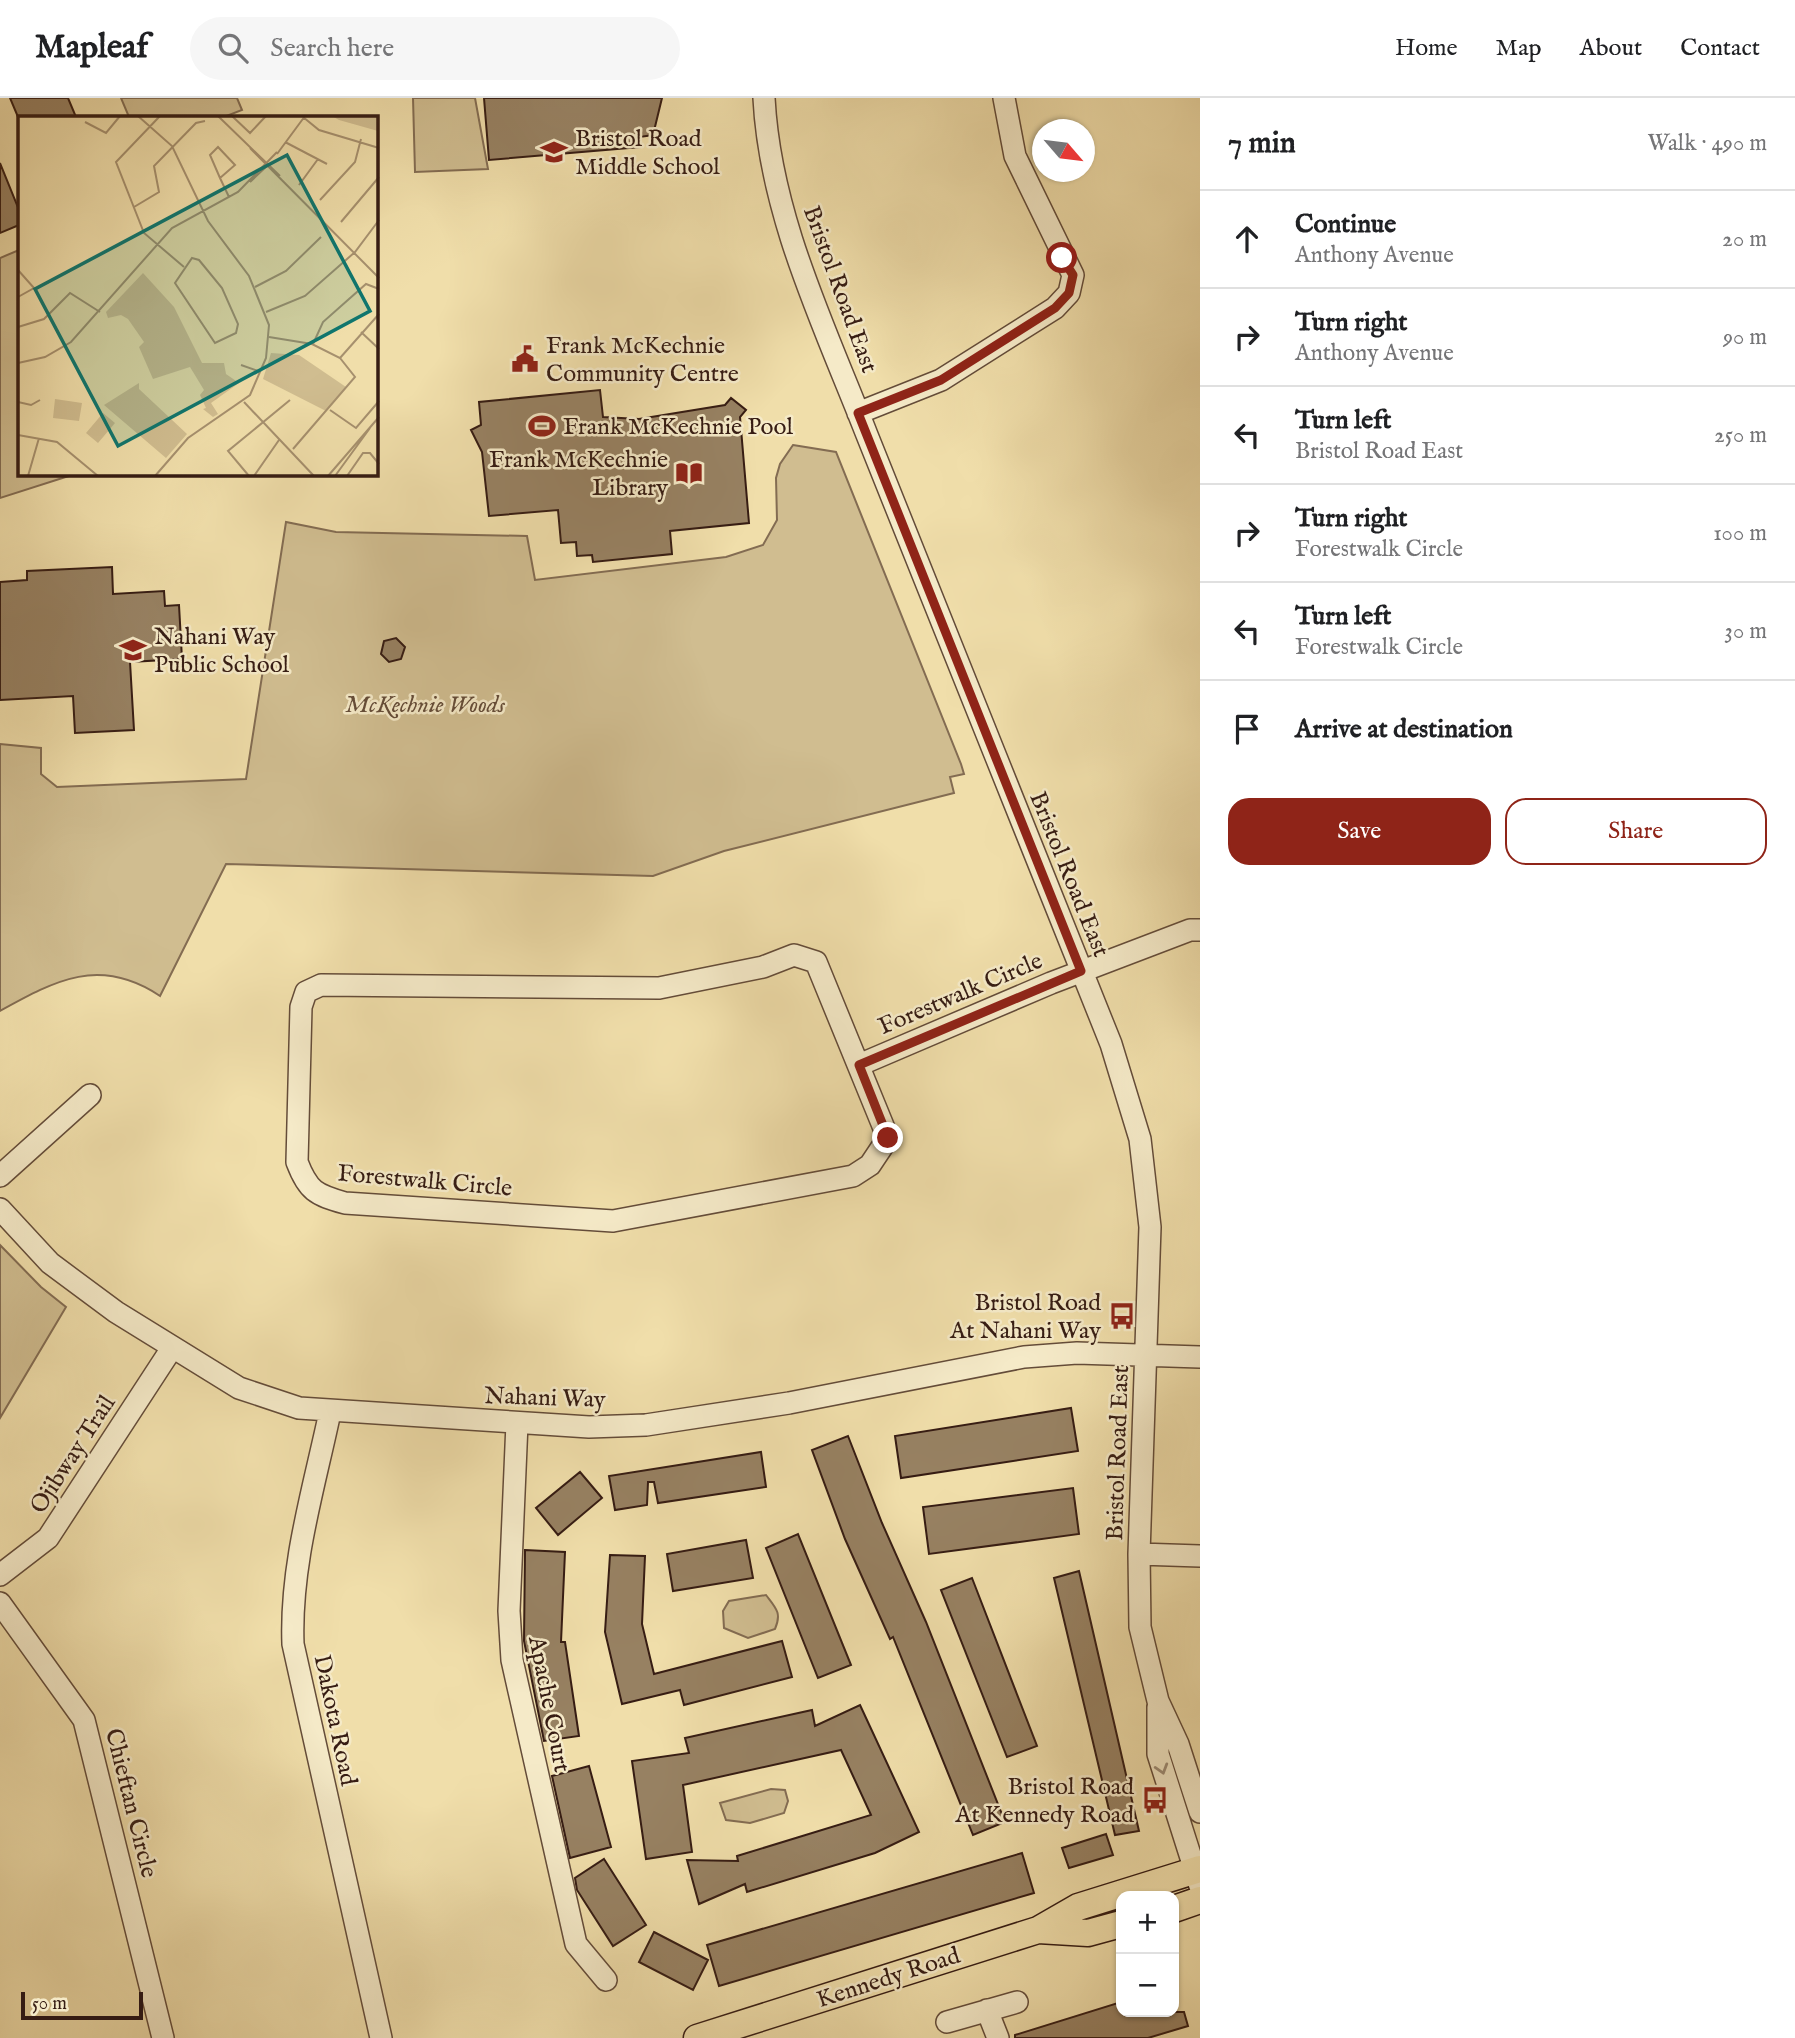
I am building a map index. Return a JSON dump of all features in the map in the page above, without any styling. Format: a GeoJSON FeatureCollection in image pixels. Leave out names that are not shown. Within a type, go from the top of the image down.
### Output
{"type":"FeatureCollection","features":[{"type":"Feature","properties":{"kind":"main road","name":"Kennedy Road"},"geometry":{"type":"LineString","coordinates":[[696,2038],[1038,1930],[1078,1907],[1198,1875]]}},
{"type":"Feature","properties":{"kind":"main road"},"geometry":{"type":"LineString","coordinates":[[1179,1907],[1200,1900]]}},
{"type":"Feature","properties":{"kind":"main road","name":"Kennedy Road"},"geometry":{"type":"LineString","coordinates":[[1038,1930],[1088,1933],[1116,1925]]}},
{"type":"Feature","properties":{"kind":"street","name":"Bristol Road East"},"geometry":{"type":"LineString","coordinates":[[764,98],[769,148],[797,254],[1118,1062],[1140,1139],[1150,1227],[1139,1554],[1140,1627],[1158,1702],[1178,1744],[1200,1812]]}},
{"type":"Feature","properties":{"kind":"street"},"geometry":{"type":"LineString","coordinates":[[858,413],[941,380],[1055,308],[1069,293],[1073,275],[1015,156],[1004,98]]}},
{"type":"Feature","properties":{"kind":"street","name":"Forestwalk Circle"},"geometry":{"type":"LineString","coordinates":[[859,1065],[1081,971],[1190,930],[1200,930]]}},
{"type":"Feature","properties":{"kind":"street","name":"Forestwalk Circle"},"geometry":{"type":"LineString","coordinates":[[794,955],[816,962],[859,1065],[888,1138],[870,1166],[853,1176],[613,1221],[345,1203],[321,1196],[305,1184],[298,1162],[301,1007],[306,992],[321,985],[659,988],[763,967],[794,955]]}},
{"type":"Feature","properties":{"kind":"street"},"geometry":{"type":"LineString","coordinates":[[0,1176],[90,1095]]}},
{"type":"Feature","properties":{"kind":"street","name":"Nahani Way"},"geometry":{"type":"LineString","coordinates":[[0,1209],[40,1253],[73,1282],[172,1348],[239,1388],[299,1408],[330,1412],[589,1427],[646,1425],[802,1400],[1024,1357],[1077,1353],[1200,1357]]}},
{"type":"Feature","properties":{"kind":"street","name":"Ojibway Trail"},"geometry":{"type":"LineString","coordinates":[[0,1575],[48,1538],[172,1348]]}},
{"type":"Feature","properties":{"kind":"street","name":"Dakota Road"},"geometry":{"type":"LineString","coordinates":[[330,1412],[297,1565],[293,1592],[293,1644],[381,2038]]}},
{"type":"Feature","properties":{"kind":"street","name":"Apache Court"},"geometry":{"type":"LineString","coordinates":[[517,1423],[509,1611],[512,1660],[576,1944],[606,1980]]}},
{"type":"Feature","properties":{"kind":"street"},"geometry":{"type":"LineString","coordinates":[[1139,1554],[1200,1556]]}},
{"type":"Feature","properties":{"kind":"street","name":"Chieftan Circle"},"geometry":{"type":"LineString","coordinates":[[0,1603],[84,1720],[163,2038]]}},
{"type":"Feature","properties":{"kind":"street","name":"Bristol Road East"},"geometry":{"type":"LineString","coordinates":[[1158,1702],[1158,1754],[1198,1875]]}},
{"type":"Feature","properties":{"kind":"street"},"geometry":{"type":"LineString","coordinates":[[947,2022],[1017,2002]]}},
{"type":"Feature","properties":{"kind":"street"},"geometry":{"type":"LineString","coordinates":[[987,2010],[998,2038]]}},
{"type":"Feature","properties":{"kind":"green space"},"geometry":{"type":"Polygon","coordinates":[[[121,98],[237,98],[242,110],[227,116],[129,116],[121,98]]]}},
{"type":"Feature","properties":{"kind":"green space"},"geometry":{"type":"Polygon","coordinates":[[[413,98],[475,98],[488,169],[415,172],[413,98]]]}},
{"type":"Feature","properties":{"kind":"green space"},"geometry":{"type":"Polygon","coordinates":[[[18,250],[18,476],[69,476],[0,498],[0,258],[18,250]]]}},
{"type":"Feature","properties":{"kind":"green space","name":"McKechnie Woods"},"geometry":{"type":"Polygon","coordinates":[[[793,445],[836,452],[961,764],[964,774],[950,777],[954,793],[724,851],[653,876],[226,864],[160,996],[118,977],[98,975],[59,982],[0,1011],[0,744],[41,748],[41,774],[57,787],[246,779],[286,522],[336,532],[527,536],[535,580],[726,557],[763,545],[777,520],[776,478],[780,464],[793,445]]]}},
{"type":"Feature","properties":{"kind":"green space"},"geometry":{"type":"Polygon","coordinates":[[[0,1245],[41,1287],[66,1307],[0,1418],[0,1245]]]}},
{"type":"Feature","properties":{"kind":"green space"},"geometry":{"type":"Polygon","coordinates":[[[766,1595],[777,1611],[775,1629],[748,1638],[724,1628],[723,1611],[729,1601],[766,1595]]]}},
{"type":"Feature","properties":{"kind":"green space"},"geometry":{"type":"Polygon","coordinates":[[[771,1789],[785,1790],[788,1801],[784,1813],[750,1823],[726,1820],[720,1803],[771,1789]]]}},
{"type":"Feature","properties":{"kind":"building"},"geometry":{"type":"Polygon","coordinates":[[[10,98],[68,98],[76,116],[18,116],[10,98]]]}},
{"type":"Feature","properties":{"kind":"building"},"geometry":{"type":"Polygon","coordinates":[[[484,98],[662,98],[653,135],[639,137],[640,147],[489,160],[484,98]]]}},
{"type":"Feature","properties":{"kind":"building"},"geometry":{"type":"Polygon","coordinates":[[[0,163],[18,208],[18,225],[0,233],[0,163]]]}},
{"type":"Feature","properties":{"kind":"building"},"geometry":{"type":"Polygon","coordinates":[[[600,390],[603,417],[639,419],[725,405],[731,398],[746,410],[740,417],[749,523],[670,531],[672,554],[593,562],[592,555],[577,556],[576,542],[561,543],[558,510],[489,516],[482,452],[471,430],[481,425],[479,402],[600,390]]]}},
{"type":"Feature","properties":{"kind":"building"},"geometry":{"type":"Polygon","coordinates":[[[112,567],[113,594],[164,591],[165,606],[179,605],[182,659],[130,662],[134,730],[75,733],[73,696],[0,700],[0,582],[27,580],[27,571],[112,567]]]}},
{"type":"Feature","properties":{"kind":"building"},"geometry":{"type":"Polygon","coordinates":[[[396,638],[405,647],[401,659],[389,662],[381,654],[384,641],[396,638]]]}},
{"type":"Feature","properties":{"kind":"building"},"geometry":{"type":"Polygon","coordinates":[[[1071,1408],[1078,1451],[901,1478],[895,1436],[1071,1408]]]}},
{"type":"Feature","properties":{"kind":"building"},"geometry":{"type":"Polygon","coordinates":[[[848,1436],[882,1523],[926,1622],[1005,1822],[973,1835],[893,1637],[890,1639],[845,1539],[812,1450],[848,1436]]]}},
{"type":"Feature","properties":{"kind":"building"},"geometry":{"type":"Polygon","coordinates":[[[761,1452],[766,1487],[658,1503],[654,1482],[648,1482],[647,1505],[615,1510],[609,1476],[761,1452]]]}},
{"type":"Feature","properties":{"kind":"building"},"geometry":{"type":"Polygon","coordinates":[[[580,1472],[602,1498],[558,1535],[536,1508],[580,1472]]]}},
{"type":"Feature","properties":{"kind":"building"},"geometry":{"type":"Polygon","coordinates":[[[1073,1488],[1079,1534],[929,1554],[923,1507],[1073,1488]]]}},
{"type":"Feature","properties":{"kind":"building"},"geometry":{"type":"Polygon","coordinates":[[[798,1534],[851,1665],[818,1678],[766,1548],[798,1534]]]}},
{"type":"Feature","properties":{"kind":"building"},"geometry":{"type":"Polygon","coordinates":[[[746,1540],[753,1578],[673,1591],[667,1554],[746,1540]]]}},
{"type":"Feature","properties":{"kind":"building"},"geometry":{"type":"Polygon","coordinates":[[[525,1550],[565,1552],[561,1642],[565,1642],[579,1736],[544,1741],[524,1641],[525,1550]]]}},
{"type":"Feature","properties":{"kind":"building"},"geometry":{"type":"Polygon","coordinates":[[[610,1555],[645,1556],[642,1624],[654,1674],[782,1641],[792,1677],[684,1705],[680,1690],[622,1704],[605,1632],[610,1555]]]}},
{"type":"Feature","properties":{"kind":"building"},"geometry":{"type":"Polygon","coordinates":[[[1079,1571],[1139,1831],[1115,1835],[1054,1578],[1079,1571]]]}},
{"type":"Feature","properties":{"kind":"building"},"geometry":{"type":"Polygon","coordinates":[[[972,1578],[1037,1746],[1007,1757],[941,1590],[972,1578]]]}},
{"type":"Feature","properties":{"kind":"building"},"geometry":{"type":"Polygon","coordinates":[[[860,1705],[919,1832],[875,1853],[747,1892],[745,1884],[699,1904],[687,1860],[738,1861],[737,1856],[871,1815],[841,1750],[683,1785],[692,1852],[646,1859],[632,1761],[689,1753],[685,1738],[812,1710],[815,1726],[860,1705]]]}},
{"type":"Feature","properties":{"kind":"building"},"geometry":{"type":"Polygon","coordinates":[[[589,1766],[611,1847],[570,1858],[552,1776],[589,1766]]]}},
{"type":"Feature","properties":{"kind":"building"},"geometry":{"type":"Polygon","coordinates":[[[1106,1834],[1113,1855],[1069,1868],[1062,1848],[1106,1834]]]}},
{"type":"Feature","properties":{"kind":"building"},"geometry":{"type":"Polygon","coordinates":[[[1022,1853],[1034,1893],[719,1986],[707,1945],[1022,1853]]]}},
{"type":"Feature","properties":{"kind":"building"},"geometry":{"type":"Polygon","coordinates":[[[604,1859],[646,1925],[613,1946],[577,1890],[575,1878],[604,1859]]]}},
{"type":"Feature","properties":{"kind":"building"},"geometry":{"type":"Polygon","coordinates":[[[654,1932],[708,1960],[693,1990],[639,1962],[654,1932]]]}},
{"type":"Feature","properties":{"kind":"building"},"geometry":{"type":"Polygon","coordinates":[[[1116,2004],[1116,2017],[1179,2017],[1179,2012],[1184,2012],[1188,2026],[1148,2038],[1015,2038],[1015,2035],[1116,2004]]]}},
{"type":"Feature","properties":{"kind":"place","name":"Bristol Road Middle School"},"geometry":{"type":"Point","coordinates":[554,152]}},
{"type":"Feature","properties":{"kind":"place","name":"Frank McKechnie Community Centre"},"geometry":{"type":"Point","coordinates":[525,359]}},
{"type":"Feature","properties":{"kind":"place","name":"Frank McKechnie Pool"},"geometry":{"type":"Point","coordinates":[542,426]}},
{"type":"Feature","properties":{"kind":"place","name":"Frank McKechnie Library"},"geometry":{"type":"Point","coordinates":[689,473]}},
{"type":"Feature","properties":{"kind":"place","name":"Nahani Way Public School"},"geometry":{"type":"Point","coordinates":[133,650]}},
{"type":"Feature","properties":{"kind":"place","name":"Bristol Road At Nahani Way"},"geometry":{"type":"Point","coordinates":[1122,1316]}},
{"type":"Feature","properties":{"kind":"place","name":"Bristol Road At Kennedy Road"},"geometry":{"type":"Point","coordinates":[1155,1800]}},
{"type":"Feature","properties":{"kind":"route"},"geometry":{"type":"LineString","coordinates":[[888,1138],[859,1065],[884,1052],[1081,971],[858,413],[941,380],[1055,308],[1069,293],[1073,275],[1062,258]]}}]}
